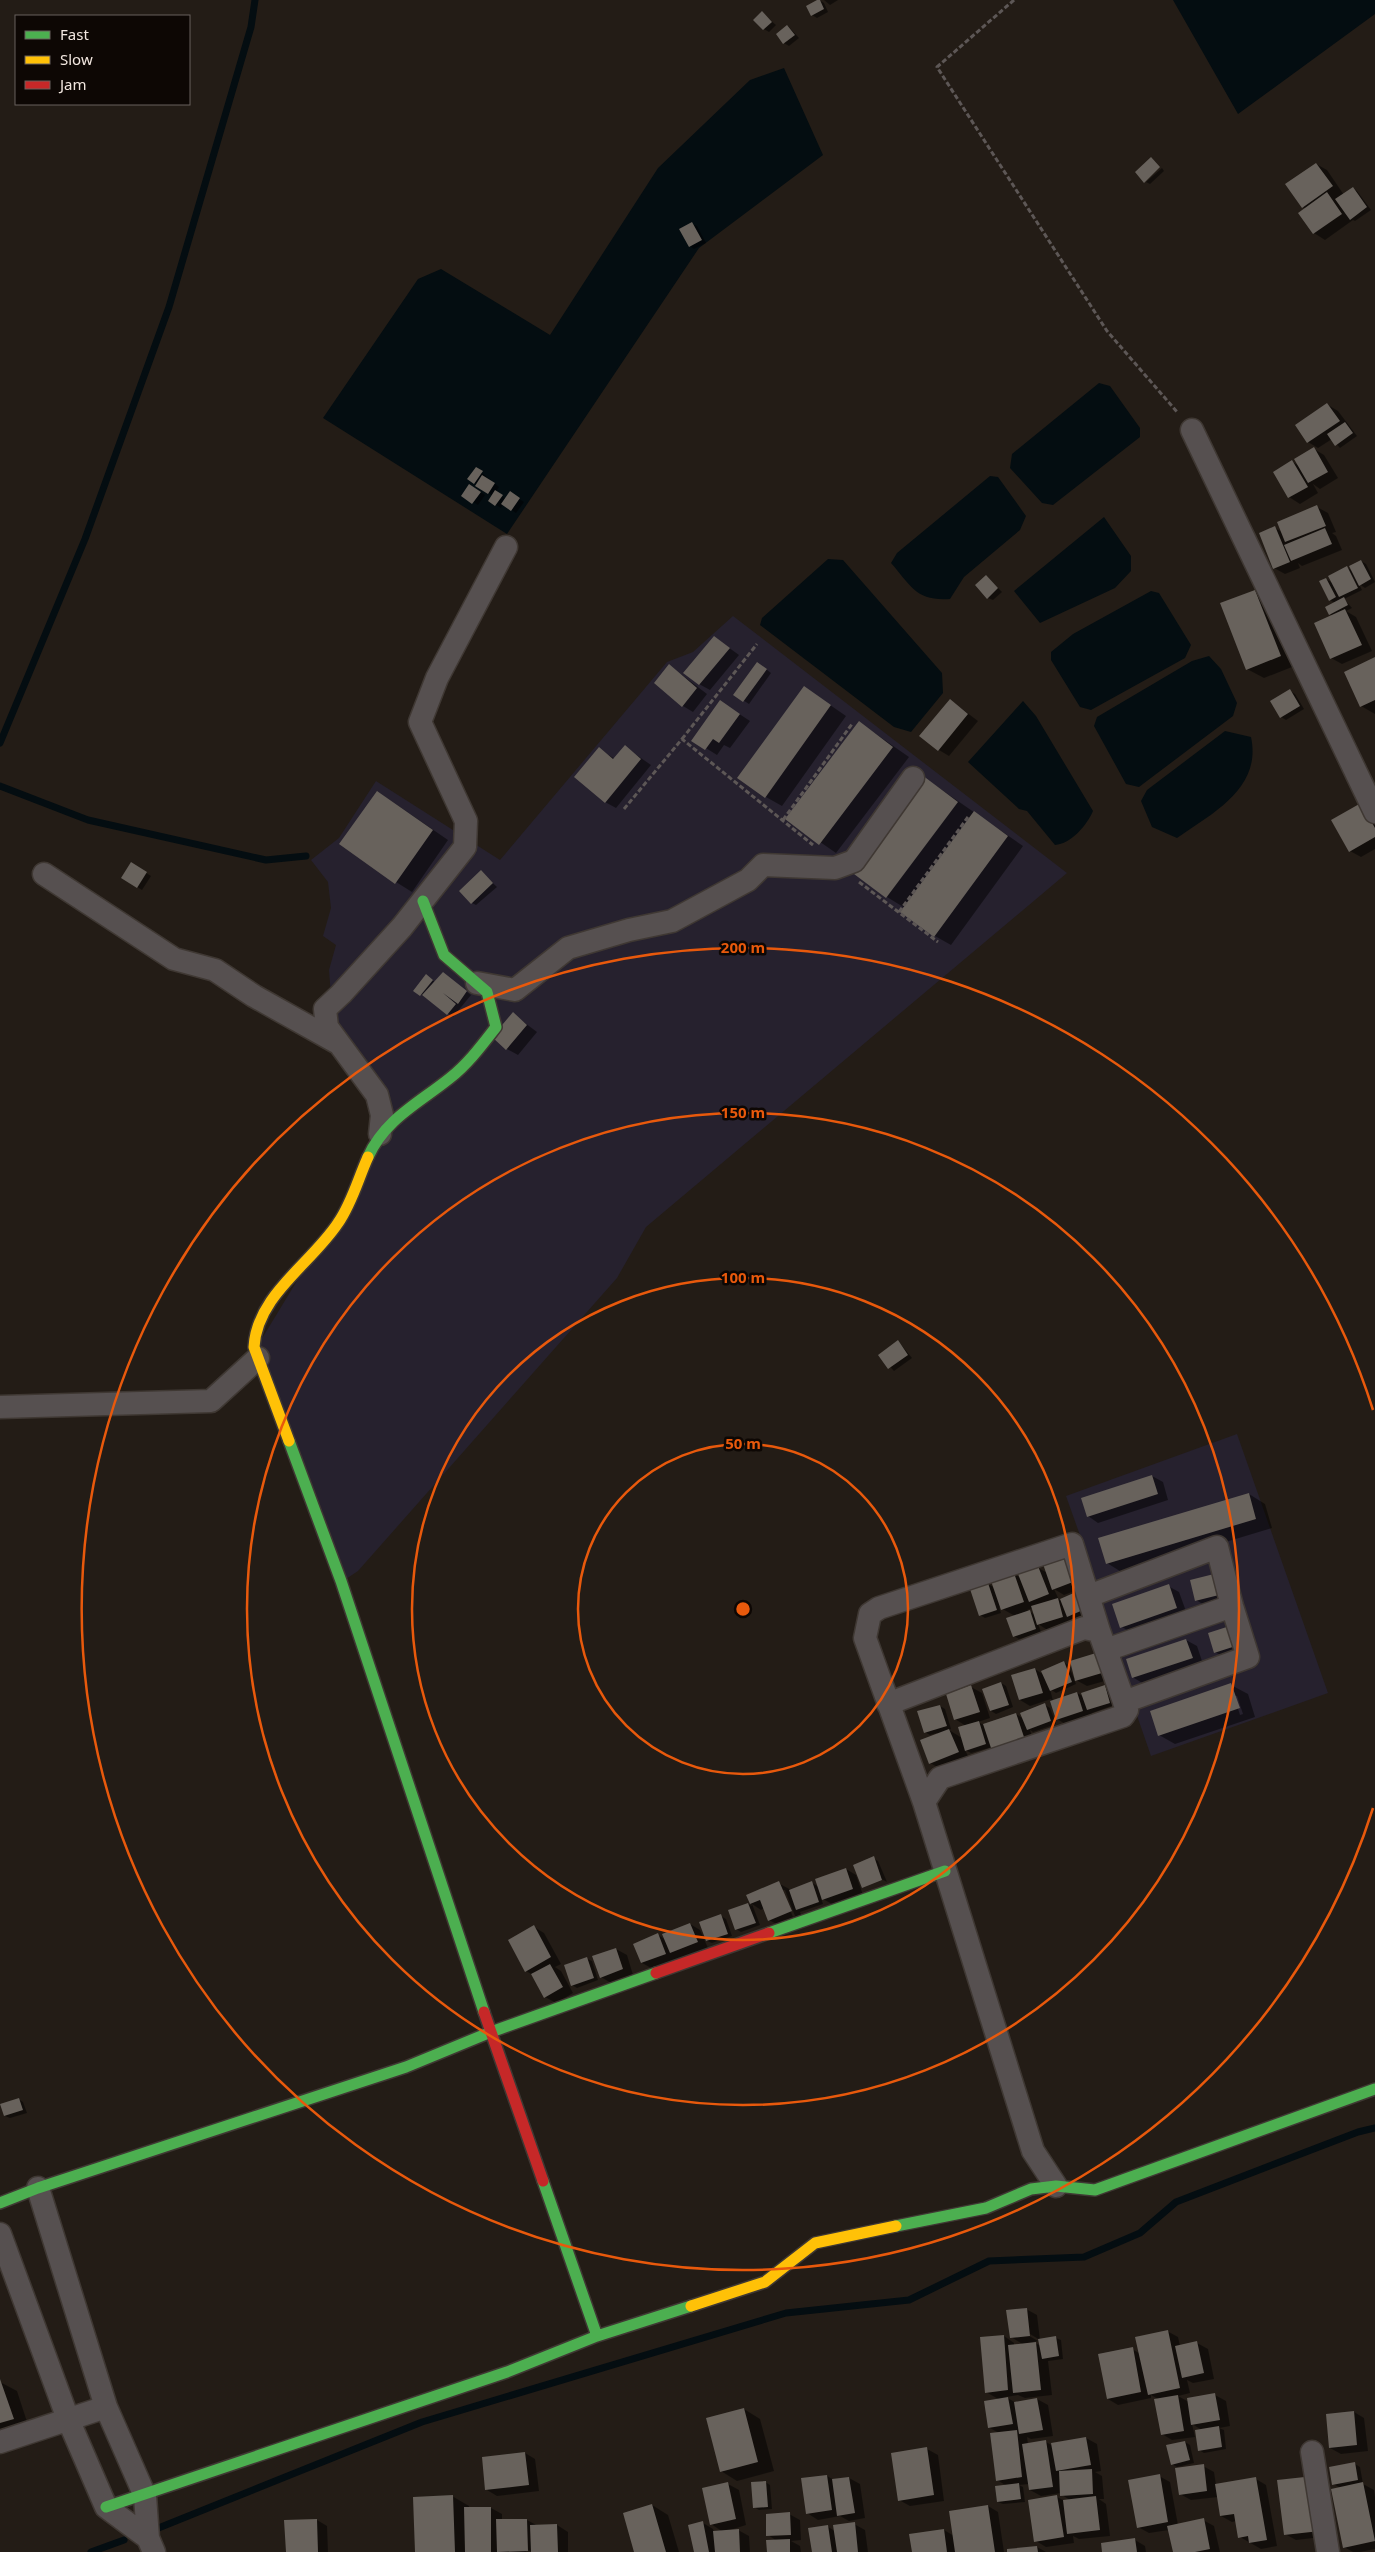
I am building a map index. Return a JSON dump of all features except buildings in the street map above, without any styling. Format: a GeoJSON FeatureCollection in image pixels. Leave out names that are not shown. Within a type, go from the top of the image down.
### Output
{"type":"FeatureCollection","features":[{"type":"Feature","properties":{"kind":"street"},"geometry":{"type":"LineString","coordinates":[[1192,430],[1375,812]]}},
{"type":"Feature","properties":{"kind":"street"},"geometry":{"type":"LineString","coordinates":[[506,547],[437,678],[420,722],[466,821],[465,846],[423,901],[341,994],[325,1009],[327,1027],[377,1095],[382,1115],[380,1134],[343,1216],[312,1257],[267,1304],[258,1319],[254,1338],[258,1358],[344,1590],[491,2032],[598,2336]]}},
{"type":"Feature","properties":{"kind":"street"},"geometry":{"type":"LineString","coordinates":[[476,983],[515,990],[568,948],[629,930],[672,921],[748,880],[763,865],[839,866],[854,861],[913,778]]}},
{"type":"Feature","properties":{"kind":"street"},"geometry":{"type":"LineString","coordinates":[[44,874],[174,959],[215,970],[254,996],[341,1044]]}},
{"type":"Feature","properties":{"kind":"street"},"geometry":{"type":"LineString","coordinates":[[380,1134],[399,1115],[475,1055],[496,1027],[487,992],[444,956],[423,901]]}},
{"type":"Feature","properties":{"kind":"street"},"geometry":{"type":"LineString","coordinates":[[0,1407],[211,1401],[258,1358]]}},
{"type":"Feature","properties":{"kind":"street"},"geometry":{"type":"LineString","coordinates":[[924,1802],[940,1778],[1123,1716],[1127,1710],[1072,1544],[879,1608],[870,1614],[865,1638],[924,1802],[1033,2152],[1056,2186]]}},
{"type":"Feature","properties":{"kind":"street"},"geometry":{"type":"LineString","coordinates":[[1088,1596],[1217,1547],[1232,1606],[1248,1657],[1124,1702]]}},
{"type":"Feature","properties":{"kind":"street"},"geometry":{"type":"LineString","coordinates":[[888,1704],[1084,1628],[1103,1640],[1232,1606]]}},
{"type":"Feature","properties":{"kind":"street"},"geometry":{"type":"LineString","coordinates":[[0,2203],[38,2188],[406,2067],[491,2032],[945,1870]]}},
{"type":"Feature","properties":{"kind":"street"},"geometry":{"type":"LineString","coordinates":[[106,2507],[145,2496],[506,2372],[598,2336],[765,2282],[815,2243],[986,2208],[1031,2189],[1056,2186],[1095,2190],[1375,2089]]}},
{"type":"Feature","properties":{"kind":"street"},"geometry":{"type":"LineString","coordinates":[[38,2188],[106,2408],[145,2496],[151,2545]]}},
{"type":"Feature","properties":{"kind":"street"},"geometry":{"type":"LineString","coordinates":[[0,2234],[68,2419],[106,2507],[151,2545]]}},
{"type":"Feature","properties":{"kind":"street"},"geometry":{"type":"LineString","coordinates":[[0,2442],[106,2408]]}},
{"type":"Feature","properties":{"kind":"street"},"geometry":{"type":"LineString","coordinates":[[1312,2452],[1328,2552]]}},
{"type":"Feature","properties":{"kind":"path"},"geometry":{"type":"LineString","coordinates":[[1014,0],[937,67],[1108,330],[1192,430]]}},
{"type":"Feature","properties":{"kind":"path"},"geometry":{"type":"LineString","coordinates":[[624,809],[757,644]]}},
{"type":"Feature","properties":{"kind":"path"},"geometry":{"type":"LineString","coordinates":[[783,820],[852,724]]}},
{"type":"Feature","properties":{"kind":"path"},"geometry":{"type":"LineString","coordinates":[[682,739],[839,866],[938,942]]}},
{"type":"Feature","properties":{"kind":"path"},"geometry":{"type":"LineString","coordinates":[[899,912],[968,817]]}},
{"type":"Feature","properties":{"kind":"shaded area"},"geometry":{"type":"Polygon","coordinates":[[[1173,0],[1375,0],[1375,14],[1238,114],[1173,0]]]}},
{"type":"Feature","properties":{"kind":"shaded area"},"geometry":{"type":"Polygon","coordinates":[[[784,68],[823,155],[699,248],[507,534],[323,418],[418,279],[441,269],[550,335],[658,168],[750,80],[784,68]]]}},
{"type":"Feature","properties":{"kind":"shaded area"},"geometry":{"type":"Polygon","coordinates":[[[1099,383],[1110,386],[1140,428],[1140,437],[1053,505],[1042,503],[1010,468],[1012,454],[1099,383]]]}},
{"type":"Feature","properties":{"kind":"shaded area"},"geometry":{"type":"Polygon","coordinates":[[[990,476],[998,477],[1026,516],[1020,530],[964,577],[950,599],[929,598],[922,595],[910,585],[891,563],[897,553],[990,476]]]}},
{"type":"Feature","properties":{"kind":"shaded area"},"geometry":{"type":"Polygon","coordinates":[[[1104,517],[1131,556],[1131,571],[1115,588],[1040,623],[1014,591],[1104,517]]]}},
{"type":"Feature","properties":{"kind":"shaded area"},"geometry":{"type":"Polygon","coordinates":[[[828,559],[843,560],[942,673],[943,693],[911,732],[894,727],[760,625],[762,618],[828,559]]]}},
{"type":"Feature","properties":{"kind":"shaded area"},"geometry":{"type":"Polygon","coordinates":[[[1151,591],[1159,593],[1191,645],[1185,658],[1091,710],[1080,707],[1051,660],[1051,652],[1073,634],[1151,591]]]}},
{"type":"Feature","properties":{"kind":"shaded area"},"geometry":{"type":"Polygon","coordinates":[[[733,616],[1067,873],[646,1227],[617,1278],[358,1571],[346,1579],[258,1345],[385,1136],[337,1028],[332,1009],[329,970],[336,945],[323,936],[331,908],[328,882],[311,860],[339,838],[376,781],[500,860],[667,662],[693,652],[733,616]]]}},
{"type":"Feature","properties":{"kind":"shaded area"},"geometry":{"type":"Polygon","coordinates":[[[1209,656],[1221,669],[1237,703],[1233,716],[1139,787],[1126,784],[1094,726],[1097,717],[1192,661],[1209,656]]]}},
{"type":"Feature","properties":{"kind":"shaded area"},"geometry":{"type":"Polygon","coordinates":[[[1023,701],[1036,716],[1093,811],[1078,833],[1061,844],[1055,845],[1027,811],[1019,809],[968,762],[1023,701]]]}},
{"type":"Feature","properties":{"kind":"shaded area"},"geometry":{"type":"Polygon","coordinates":[[[1225,731],[1251,737],[1252,755],[1249,771],[1242,785],[1219,809],[1177,838],[1152,827],[1141,801],[1147,790],[1225,731]]]}},
{"type":"Feature","properties":{"kind":"shaded area"},"geometry":{"type":"Polygon","coordinates":[[[1237,1434],[1328,1693],[1151,1756],[1133,1704],[1132,1693],[1097,1596],[1098,1586],[1066,1496],[1237,1434]]]}},
{"type":"Feature","properties":{"kind":"waterway"},"geometry":{"type":"LineString","coordinates":[[0,743],[85,539],[169,307],[251,27],[255,0]]}},
{"type":"Feature","properties":{"kind":"waterway"},"geometry":{"type":"LineString","coordinates":[[0,786],[88,820],[266,860],[306,856]]}},
{"type":"Feature","properties":{"kind":"waterway"},"geometry":{"type":"LineString","coordinates":[[156,2529],[422,2422],[786,2313],[909,2300],[989,2261],[1084,2257],[1140,2233],[1176,2202],[1358,2132],[1375,2128]]}},
{"type":"Feature","properties":{"kind":"waterway"},"geometry":{"type":"LineString","coordinates":[[91,2552],[124,2540]]}},
{"type":"Feature","properties":{"kind":"traffic: fast"},"geometry":{"type":"LineString","coordinates":[[368,1157],[375,1144],[393,1122],[457,1073],[496,1027],[487,992],[444,955],[423,901]]}},
{"type":"Feature","properties":{"kind":"traffic: fast"},"geometry":{"type":"LineString","coordinates":[[289,1441],[341,1581],[484,2012]]}},
{"type":"Feature","properties":{"kind":"traffic: fast"},"geometry":{"type":"LineString","coordinates":[[769,1933],[945,1871]]}},
{"type":"Feature","properties":{"kind":"traffic: fast"},"geometry":{"type":"LineString","coordinates":[[0,2203],[38,2188],[406,2067],[491,2032],[656,1973]]}},
{"type":"Feature","properties":{"kind":"traffic: fast"},"geometry":{"type":"LineString","coordinates":[[896,2226],[986,2208],[1031,2189],[1056,2186],[1095,2190],[1375,2089]]}},
{"type":"Feature","properties":{"kind":"traffic: fast"},"geometry":{"type":"LineString","coordinates":[[543,2181],[597,2336]]}},
{"type":"Feature","properties":{"kind":"traffic: fast"},"geometry":{"type":"LineString","coordinates":[[106,2507],[507,2372],[597,2336],[691,2306]]}},
{"type":"Feature","properties":{"kind":"traffic: slow"},"geometry":{"type":"LineString","coordinates":[[289,1441],[254,1347],[257,1328],[275,1296],[338,1223],[351,1199],[368,1157]]}},
{"type":"Feature","properties":{"kind":"traffic: slow"},"geometry":{"type":"LineString","coordinates":[[691,2306],[765,2282],[815,2243],[896,2226]]}},
{"type":"Feature","properties":{"kind":"traffic: jam"},"geometry":{"type":"LineString","coordinates":[[656,1973],[769,1933]]}},
{"type":"Feature","properties":{"kind":"traffic: jam"},"geometry":{"type":"LineString","coordinates":[[484,2012],[543,2181]]}}]}
